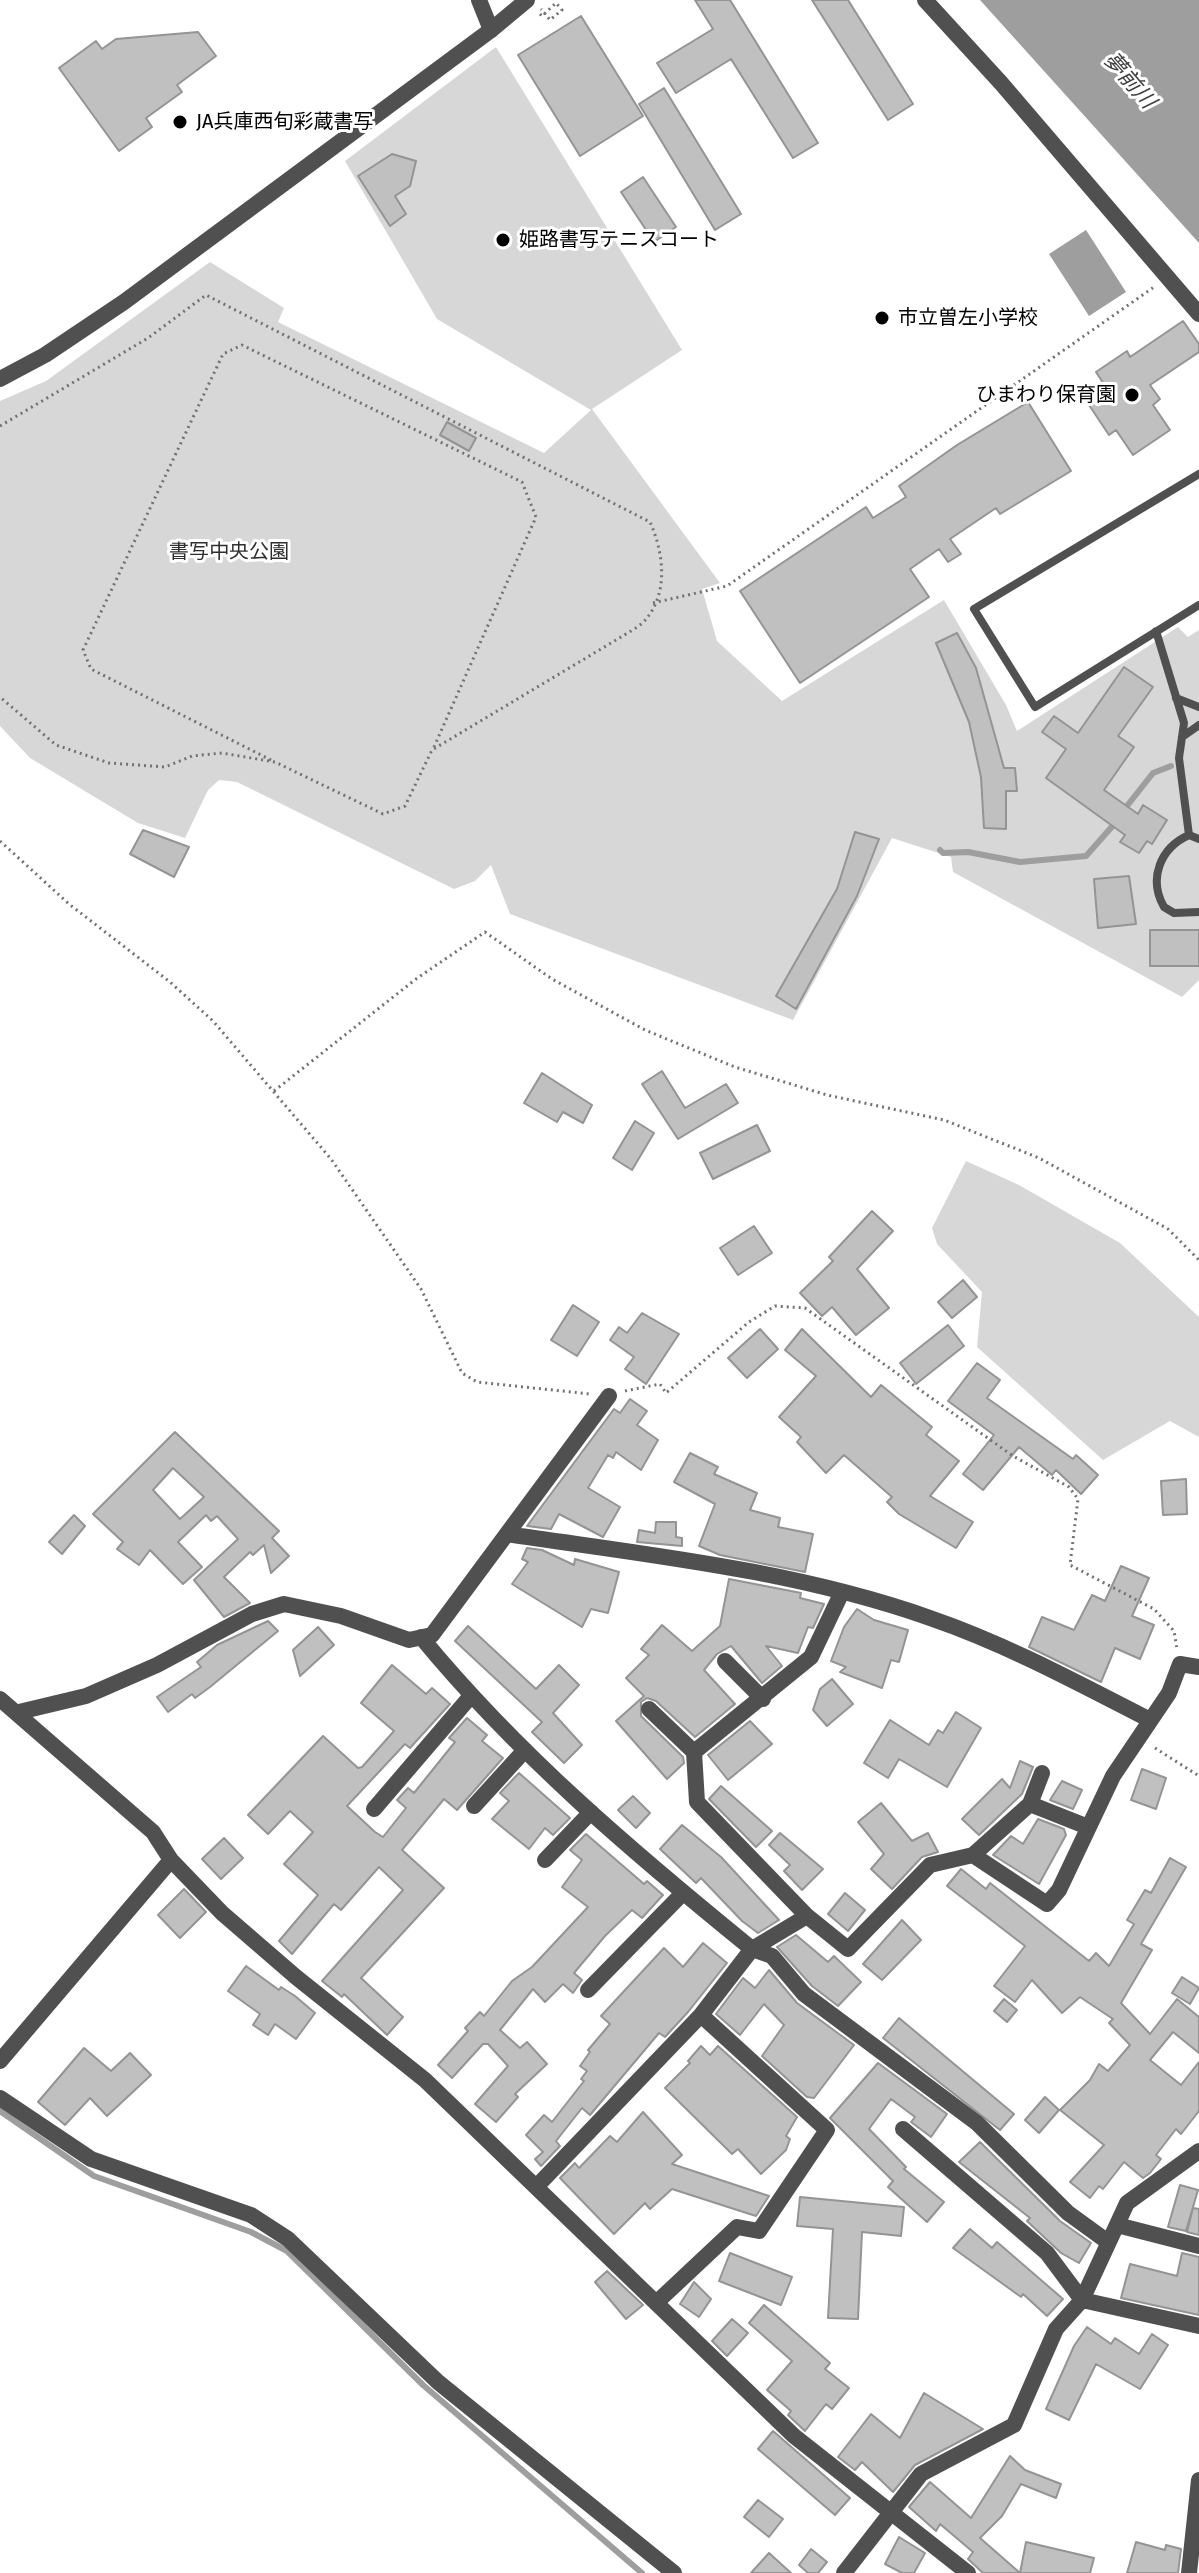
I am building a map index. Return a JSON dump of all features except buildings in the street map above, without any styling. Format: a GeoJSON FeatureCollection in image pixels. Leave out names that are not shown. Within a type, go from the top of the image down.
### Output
{"type":"FeatureCollection","features":[{"type":"Feature","properties":{"kind":"street"},"geometry":{"type":"LineString","coordinates":[[479,0],[491,30]]}},
{"type":"Feature","properties":{"kind":"street"},"geometry":{"type":"LineString","coordinates":[[0,379],[45,355],[124,302],[491,30],[527,0]]}},
{"type":"Feature","properties":{"kind":"street"},"geometry":{"type":"LineString","coordinates":[[925,0],[1199,314]]}},
{"type":"Feature","properties":{"kind":"street"},"geometry":{"type":"LineString","coordinates":[[19,1712],[86,1696],[157,1665],[252,1614],[284,1604],[341,1616],[409,1640],[432,1635],[609,1396]]}},
{"type":"Feature","properties":{"kind":"street"},"geometry":{"type":"LineString","coordinates":[[507,1534],[701,1563],[842,1592],[930,1618],[1040,1664],[1150,1720]]}},
{"type":"Feature","properties":{"kind":"street"},"geometry":{"type":"LineString","coordinates":[[694,1752],[811,1657],[842,1592]]}},
{"type":"Feature","properties":{"kind":"street"},"geometry":{"type":"LineString","coordinates":[[421,1637],[470,1697],[591,1812],[752,1949],[772,1956],[804,1994],[977,2123],[1068,2213],[1108,2242]]}},
{"type":"Feature","properties":{"kind":"street"},"geometry":{"type":"LineString","coordinates":[[725,1661],[763,1699]]}},
{"type":"Feature","properties":{"kind":"street"},"geometry":{"type":"LineString","coordinates":[[973,1855],[1047,1904],[1059,1890],[1113,1776],[1169,1693],[1180,1664],[1199,1667]]}},
{"type":"Feature","properties":{"kind":"street"},"geometry":{"type":"LineString","coordinates":[[374,1809],[470,1697]]}},
{"type":"Feature","properties":{"kind":"street"},"geometry":{"type":"LineString","coordinates":[[0,1699],[19,1712],[153,1832],[171,1860],[233,1922],[425,2080],[538,2185],[794,2436],[968,2573]]}},
{"type":"Feature","properties":{"kind":"street"},"geometry":{"type":"LineString","coordinates":[[649,1709],[694,1752],[697,1802],[807,1916],[848,1949],[930,1865],[973,1855],[1030,1804],[1042,1773]]}},
{"type":"Feature","properties":{"kind":"street"},"geometry":{"type":"LineString","coordinates":[[474,1806],[525,1750]]}},
{"type":"Feature","properties":{"kind":"street"},"geometry":{"type":"LineString","coordinates":[[1030,1804],[1088,1827]]}},
{"type":"Feature","properties":{"kind":"street"},"geometry":{"type":"LineString","coordinates":[[545,1860],[591,1812]]}},
{"type":"Feature","properties":{"kind":"street"},"geometry":{"type":"LineString","coordinates":[[0,2061],[171,1860]]}},
{"type":"Feature","properties":{"kind":"street"},"geometry":{"type":"LineString","coordinates":[[588,1990],[683,1893]]}},
{"type":"Feature","properties":{"kind":"street"},"geometry":{"type":"LineString","coordinates":[[538,2185],[701,2015],[752,1949],[807,1916]]}},
{"type":"Feature","properties":{"kind":"street"},"geometry":{"type":"LineString","coordinates":[[656,2303],[737,2227],[759,2231],[827,2130],[701,2015]]}},
{"type":"Feature","properties":{"kind":"street"},"geometry":{"type":"LineString","coordinates":[[0,2098],[91,2159],[251,2215],[288,2239],[438,2382],[674,2573]]}},
{"type":"Feature","properties":{"kind":"street"},"geometry":{"type":"LineString","coordinates":[[903,2129],[1047,2253],[1082,2300],[1199,2326]]}},
{"type":"Feature","properties":{"kind":"street"},"geometry":{"type":"LineString","coordinates":[[844,2573],[890,2509],[921,2474],[1014,2425],[1056,2329],[1082,2300],[1127,2203],[1199,2151]]}},
{"type":"Feature","properties":{"kind":"street"},"geometry":{"type":"LineString","coordinates":[[1117,2225],[1199,2246]]}},
{"type":"Feature","properties":{"kind":"street"},"geometry":{"type":"LineString","coordinates":[[1189,2573],[1199,2480]]}},
{"type":"Feature","properties":{"kind":"lane"},"geometry":{"type":"LineString","coordinates":[[1199,474],[974,609],[1035,707],[1199,605]]}},
{"type":"Feature","properties":{"kind":"lane"},"geometry":{"type":"LineString","coordinates":[[1156,631],[1184,723],[1179,758],[1189,835]]}},
{"type":"Feature","properties":{"kind":"lane"},"geometry":{"type":"LineString","coordinates":[[1176,698],[1199,707]]}},
{"type":"Feature","properties":{"kind":"lane"},"geometry":{"type":"LineString","coordinates":[[1182,737],[1199,725]]}},
{"type":"Feature","properties":{"kind":"lane"},"geometry":{"type":"LineString","coordinates":[[1199,839],[1189,835],[1178,840],[1158,868],[1155,884],[1164,907],[1174,913],[1199,912]]}},
{"type":"Feature","properties":{"kind":"path"},"geometry":{"type":"LineString","coordinates":[[542,16],[556,3],[562,10],[550,20]]}},
{"type":"Feature","properties":{"kind":"path"},"geometry":{"type":"LineString","coordinates":[[653,603],[727,586],[1168,277]]}},
{"type":"Feature","properties":{"kind":"path"},"geometry":{"type":"LineString","coordinates":[[0,426],[148,338],[206,295],[650,522],[661,546],[662,575],[647,619],[432,750]]}},
{"type":"Feature","properties":{"kind":"path"},"geometry":{"type":"LineString","coordinates":[[242,345],[522,482],[536,517],[405,806],[383,814],[275,762],[91,669],[83,650],[223,354],[242,345]]}},
{"type":"Feature","properties":{"kind":"path"},"geometry":{"type":"LineString","coordinates":[[0,697],[56,745],[109,763],[165,767],[192,756],[222,753],[275,762]]}},
{"type":"Feature","properties":{"kind":"path"},"geometry":{"type":"LineString","coordinates":[[0,841],[69,904],[181,991],[213,1021],[274,1091],[331,1159],[421,1289],[462,1373],[477,1382],[609,1396],[660,1384],[666,1393],[749,1322],[775,1306],[805,1308],[1013,1456],[1069,1487],[1078,1499],[1070,1565],[1154,1609],[1174,1631],[1180,1664]]}},
{"type":"Feature","properties":{"kind":"path"},"geometry":{"type":"LineString","coordinates":[[274,1091],[416,979],[485,932],[552,979],[645,1030],[735,1067],[827,1095],[944,1120],[1039,1158],[1168,1229],[1199,1260]]}},
{"type":"Feature","properties":{"kind":"path"},"geometry":{"type":"LineString","coordinates":[[1150,1720],[1144,1741],[1199,1776]]}},
{"type":"Feature","properties":{"kind":"green space","name":"書写中央公園"},"geometry":{"type":"Polygon","coordinates":[[[496,47],[682,350],[592,409],[720,583],[702,589],[717,641],[782,701],[944,600],[1006,705],[1017,731],[1178,627],[1188,637],[1199,630],[1199,980],[1182,997],[953,872],[951,857],[892,838],[793,1020],[510,914],[491,865],[475,881],[454,889],[237,782],[219,780],[208,790],[185,838],[138,823],[30,758],[0,726],[0,401],[46,381],[210,262],[284,308],[278,322],[544,453],[591,410],[437,319],[345,161],[496,47]]]}},
{"type":"Feature","properties":{"kind":"green space"},"geometry":{"type":"Polygon","coordinates":[[[966,1161],[1019,1185],[1120,1243],[1199,1317],[1199,1437],[1170,1421],[1103,1460],[977,1347],[982,1292],[937,1244],[932,1228],[966,1161]]]}},
{"type":"Feature","properties":{"kind":"water","name":"夢前川"},"geometry":{"type":"Polygon","coordinates":[[[980,0],[1199,0],[1199,243],[980,0]]]}},
{"type":"Feature","properties":{"kind":"water"},"geometry":{"type":"Polygon","coordinates":[[[1086,230],[1126,292],[1089,316],[1049,254],[1086,230]]]}},
{"type":"Feature","properties":{"kind":"waterway"},"geometry":{"type":"LineString","coordinates":[[1123,811],[1153,773],[1171,766]]}},
{"type":"Feature","properties":{"kind":"waterway"},"geometry":{"type":"LineString","coordinates":[[940,850],[943,853],[968,852],[1020,862],[1086,856],[1117,821]]}},
{"type":"Feature","properties":{"kind":"waterway"},"geometry":{"type":"LineString","coordinates":[[0,2111],[94,2176],[251,2232],[287,2251],[423,2385],[642,2573]]}},
{"type":"Feature","properties":{"kind":"place","name":"JA兵庫西旬彩蔵書写"},"geometry":{"type":"Point","coordinates":[180,122]}},
{"type":"Feature","properties":{"kind":"place","name":"姫路書写テニスコート"},"geometry":{"type":"Point","coordinates":[503,240]}},
{"type":"Feature","properties":{"kind":"place","name":"市立曽左小学校"},"geometry":{"type":"Point","coordinates":[882,318]}},
{"type":"Feature","properties":{"kind":"place","name":"ひまわり保育園"},"geometry":{"type":"Point","coordinates":[1132,395]}}]}
